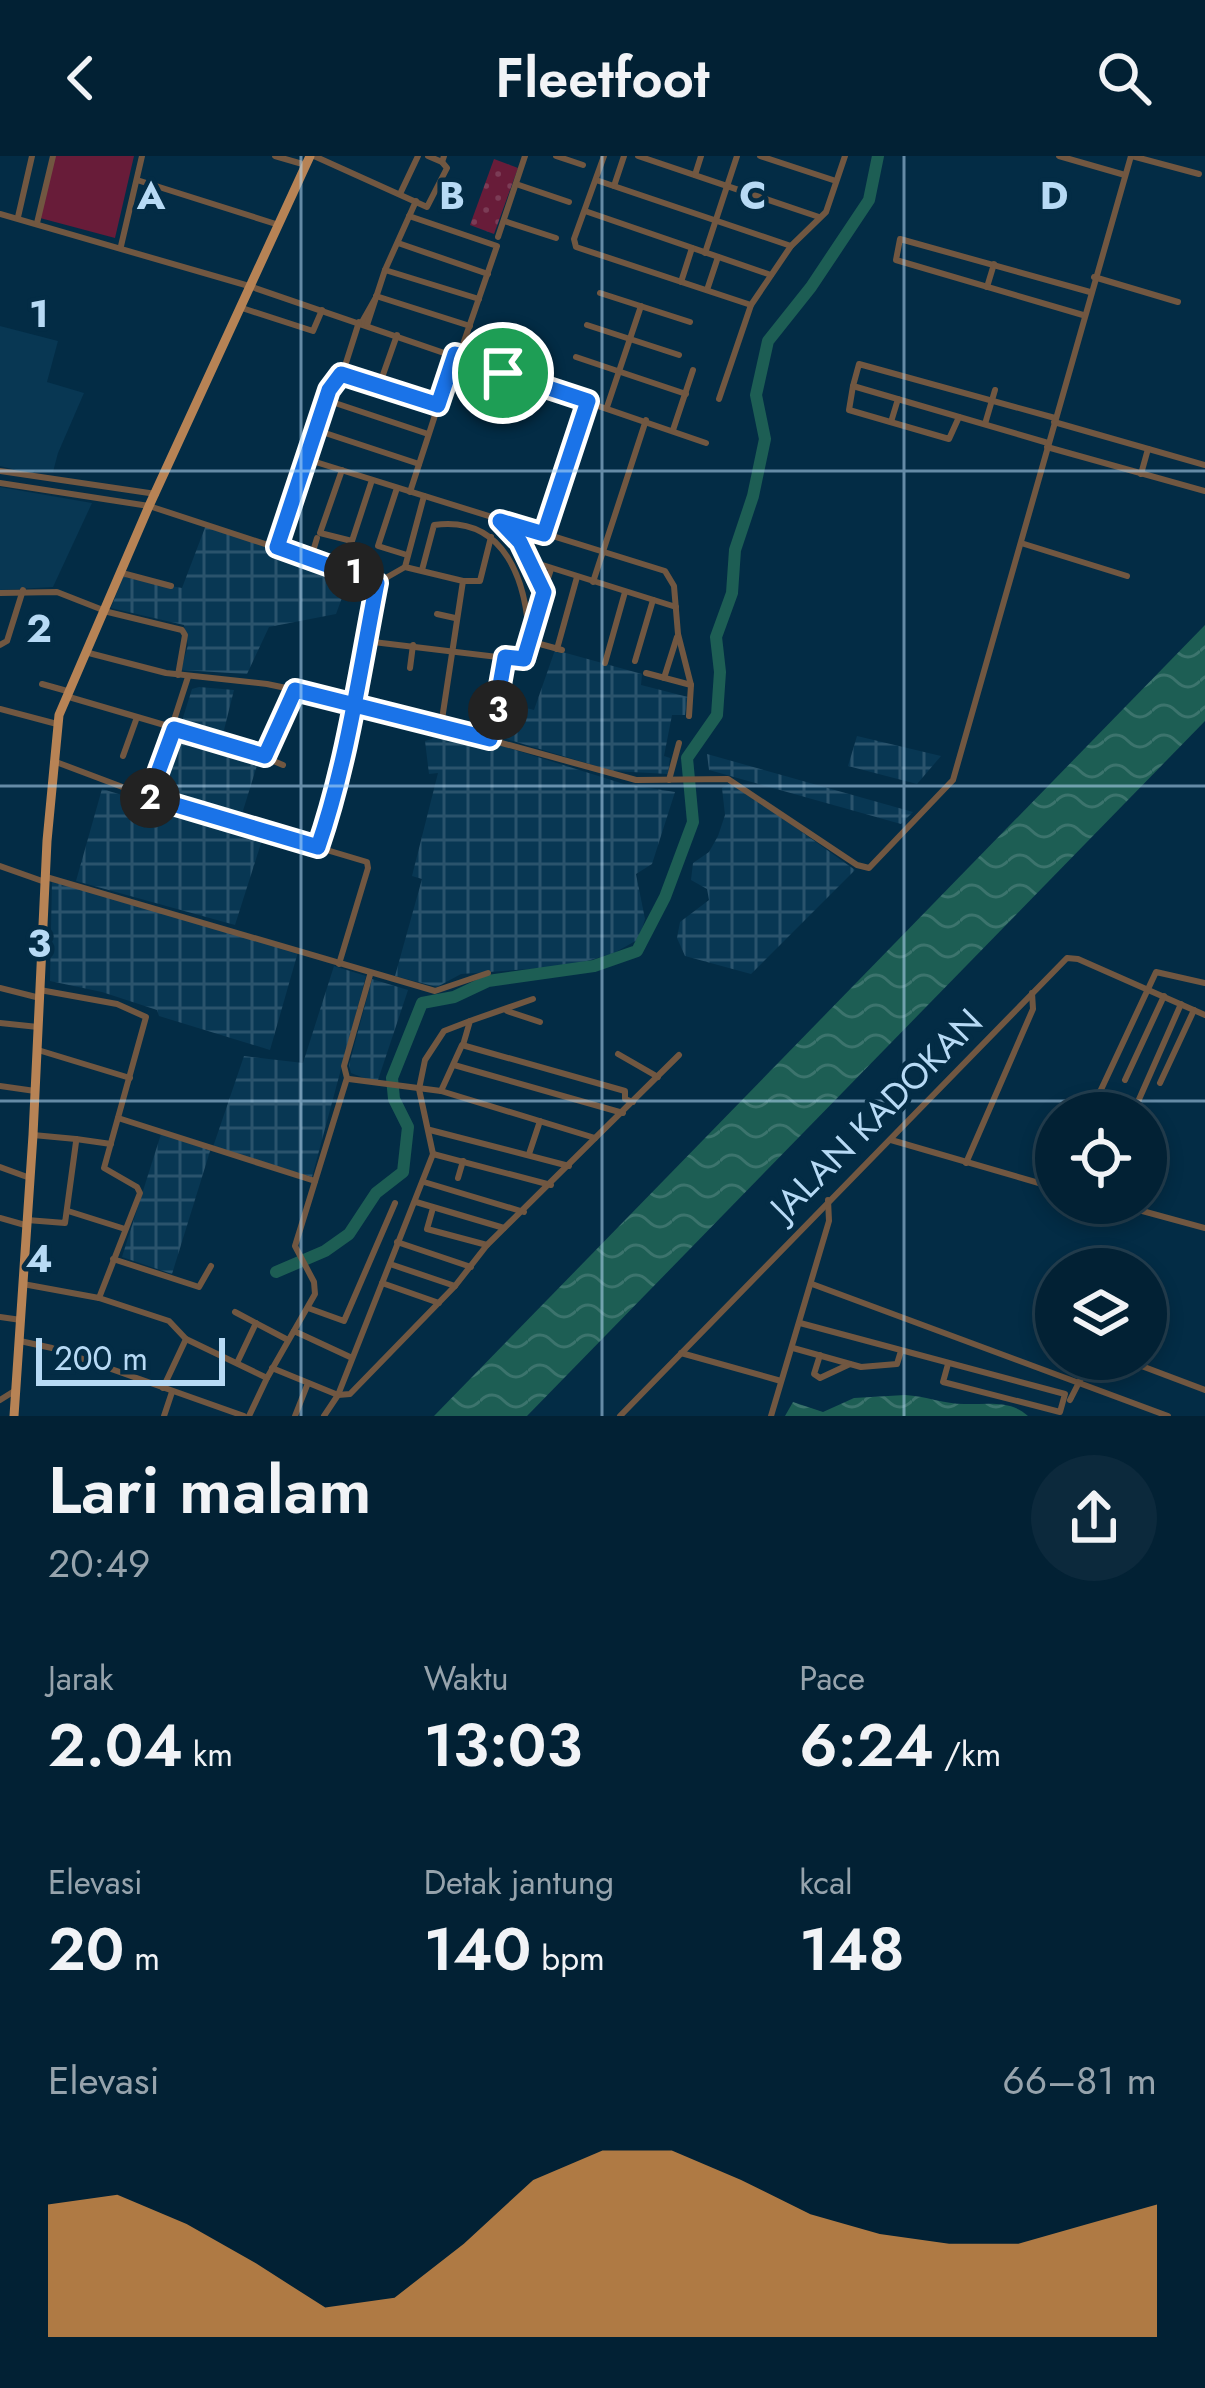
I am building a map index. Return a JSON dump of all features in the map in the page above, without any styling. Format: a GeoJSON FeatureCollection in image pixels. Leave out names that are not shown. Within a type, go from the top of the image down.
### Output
{"type":"FeatureCollection","features":[{"type":"Feature","properties":{"kind":"main road"},"geometry":{"type":"LineString","coordinates":[[14,1416],[58,724],[66,694],[149,506],[310,159]]}},
{"type":"Feature","properties":{"kind":"street"},"geometry":{"type":"LineString","coordinates":[[18,218],[32,156]]}},
{"type":"Feature","properties":{"kind":"street"},"geometry":{"type":"LineString","coordinates":[[37,223],[52,156]]}},
{"type":"Feature","properties":{"kind":"street"},"geometry":{"type":"LineString","coordinates":[[121,246],[142,156]]}},
{"type":"Feature","properties":{"kind":"street"},"geometry":{"type":"LineString","coordinates":[[275,156],[310,159],[427,207],[447,168],[443,159],[428,156]]}},
{"type":"Feature","properties":{"kind":"street"},"geometry":{"type":"LineString","coordinates":[[400,194],[418,156]]}},
{"type":"Feature","properties":{"kind":"street"},"geometry":{"type":"LineString","coordinates":[[498,237],[526,156]]}},
{"type":"Feature","properties":{"kind":"street"},"geometry":{"type":"LineString","coordinates":[[556,156],[583,165]]}},
{"type":"Feature","properties":{"kind":"street"},"geometry":{"type":"LineString","coordinates":[[604,156],[575,244],[751,305]]}},
{"type":"Feature","properties":{"kind":"street"},"geometry":{"type":"LineString","coordinates":[[614,185],[623,156]]}},
{"type":"Feature","properties":{"kind":"street"},"geometry":{"type":"LineString","coordinates":[[638,156],[819,217]]}},
{"type":"Feature","properties":{"kind":"street"},"geometry":{"type":"LineString","coordinates":[[695,175],[701,156]]}},
{"type":"Feature","properties":{"kind":"street"},"geometry":{"type":"LineString","coordinates":[[706,253],[737,156]]}},
{"type":"Feature","properties":{"kind":"street"},"geometry":{"type":"LineString","coordinates":[[760,156],[837,181]]}},
{"type":"Feature","properties":{"kind":"street"},"geometry":{"type":"LineString","coordinates":[[719,399],[751,305],[791,246],[829,207],[845,156]]}},
{"type":"Feature","properties":{"kind":"street"},"geometry":{"type":"LineString","coordinates":[[1059,156],[1125,175]]}},
{"type":"Feature","properties":{"kind":"street"},"geometry":{"type":"LineString","coordinates":[[84,652],[178,676],[352,702],[646,782],[713,777],[737,783],[856,865],[873,865],[953,780],[1131,156],[1199,174]]}},
{"type":"Feature","properties":{"kind":"street"},"geometry":{"type":"LineString","coordinates":[[137,180],[279,225]]}},
{"type":"Feature","properties":{"kind":"street"},"geometry":{"type":"LineString","coordinates":[[596,180],[791,246]]}},
{"type":"Feature","properties":{"kind":"street"},"geometry":{"type":"LineString","coordinates":[[516,184],[569,202]]}},
{"type":"Feature","properties":{"kind":"street"},"geometry":{"type":"LineString","coordinates":[[277,547],[326,400],[416,201]]}},
{"type":"Feature","properties":{"kind":"street"},"geometry":{"type":"LineString","coordinates":[[585,212],[771,275]]}},
{"type":"Feature","properties":{"kind":"street"},"geometry":{"type":"LineString","coordinates":[[0,214],[121,246],[397,334],[706,443]]}},
{"type":"Feature","properties":{"kind":"street"},"geometry":{"type":"LineString","coordinates":[[409,216],[497,248],[410,492]]}},
{"type":"Feature","properties":{"kind":"street"},"geometry":{"type":"LineString","coordinates":[[504,221],[556,238]]}},
{"type":"Feature","properties":{"kind":"street"},"geometry":{"type":"LineString","coordinates":[[1084,315],[896,260],[900,239],[1090,292]]}},
{"type":"Feature","properties":{"kind":"street"},"geometry":{"type":"LineString","coordinates":[[398,243],[488,274]]}},
{"type":"Feature","properties":{"kind":"street"},"geometry":{"type":"LineString","coordinates":[[681,282],[692,248]]}},
{"type":"Feature","properties":{"kind":"street"},"geometry":{"type":"LineString","coordinates":[[706,290],[718,257]]}},
{"type":"Feature","properties":{"kind":"street"},"geometry":{"type":"LineString","coordinates":[[987,287],[994,264]]}},
{"type":"Feature","properties":{"kind":"street"},"geometry":{"type":"LineString","coordinates":[[386,270],[479,299]]}},
{"type":"Feature","properties":{"kind":"street"},"geometry":{"type":"LineString","coordinates":[[1094,277],[1178,302]]}},
{"type":"Feature","properties":{"kind":"street"},"geometry":{"type":"LineString","coordinates":[[601,293],[690,322]]}},
{"type":"Feature","properties":{"kind":"street"},"geometry":{"type":"LineString","coordinates":[[375,297],[470,326]]}},
{"type":"Feature","properties":{"kind":"street"},"geometry":{"type":"LineString","coordinates":[[607,407],[641,306]]}},
{"type":"Feature","properties":{"kind":"street"},"geometry":{"type":"LineString","coordinates":[[241,308],[314,331],[322,310]]}},
{"type":"Feature","properties":{"kind":"street"},"geometry":{"type":"LineString","coordinates":[[587,325],[679,355]]}},
{"type":"Feature","properties":{"kind":"street"},"geometry":{"type":"LineString","coordinates":[[380,386],[397,334]]}},
{"type":"Feature","properties":{"kind":"street"},"geometry":{"type":"LineString","coordinates":[[576,357],[686,394]]}},
{"type":"Feature","properties":{"kind":"street"},"geometry":{"type":"LineString","coordinates":[[959,417],[951,439],[849,410],[862,363],[1205,465]]}},
{"type":"Feature","properties":{"kind":"street"},"geometry":{"type":"LineString","coordinates":[[673,430],[693,370]]}},
{"type":"Feature","properties":{"kind":"street"},"geometry":{"type":"LineString","coordinates":[[341,374],[438,405]]}},
{"type":"Feature","properties":{"kind":"street"},"geometry":{"type":"LineString","coordinates":[[853,386],[1205,491]]}},
{"type":"Feature","properties":{"kind":"street"},"geometry":{"type":"LineString","coordinates":[[985,424],[995,390]]}},
{"type":"Feature","properties":{"kind":"street"},"geometry":{"type":"LineString","coordinates":[[891,422],[898,399]]}},
{"type":"Feature","properties":{"kind":"street"},"geometry":{"type":"LineString","coordinates":[[326,400],[428,434]]}},
{"type":"Feature","properties":{"kind":"street"},"geometry":{"type":"LineString","coordinates":[[544,534],[588,401]]}},
{"type":"Feature","properties":{"kind":"street"},"geometry":{"type":"LineString","coordinates":[[593,582],[646,420]]}},
{"type":"Feature","properties":{"kind":"street"},"geometry":{"type":"LineString","coordinates":[[316,430],[418,464]]}},
{"type":"Feature","properties":{"kind":"street"},"geometry":{"type":"LineString","coordinates":[[1142,473],[1148,449]]}},
{"type":"Feature","properties":{"kind":"street"},"geometry":{"type":"LineString","coordinates":[[306,459],[668,574],[692,685],[689,716]]}},
{"type":"Feature","properties":{"kind":"street"},"geometry":{"type":"LineString","coordinates":[[311,558],[342,470]]}},
{"type":"Feature","properties":{"kind":"street"},"geometry":{"type":"LineString","coordinates":[[0,471],[156,494]]}},
{"type":"Feature","properties":{"kind":"street"},"geometry":{"type":"LineString","coordinates":[[319,536],[350,542],[371,480]]}},
{"type":"Feature","properties":{"kind":"street"},"geometry":{"type":"LineString","coordinates":[[0,483],[149,506],[377,583]]}},
{"type":"Feature","properties":{"kind":"street"},"geometry":{"type":"LineString","coordinates":[[397,488],[379,547],[422,570],[480,581],[491,536]]}},
{"type":"Feature","properties":{"kind":"street"},"geometry":{"type":"LineString","coordinates":[[318,847],[332,805],[377,583],[406,560],[424,496]]}},
{"type":"Feature","properties":{"kind":"street"},"geometry":{"type":"LineString","coordinates":[[500,521],[533,562],[544,592]]}},
{"type":"Feature","properties":{"kind":"street"},"geometry":{"type":"LineString","coordinates":[[422,570],[434,525],[460,525],[491,536],[507,552],[523,588],[531,641]]}},
{"type":"Feature","properties":{"kind":"street"},"geometry":{"type":"LineString","coordinates":[[1021,543],[1126,576]]}},
{"type":"Feature","properties":{"kind":"street"},"geometry":{"type":"LineString","coordinates":[[533,562],[676,607]]}},
{"type":"Feature","properties":{"kind":"street"},"geometry":{"type":"LineString","coordinates":[[364,640],[524,659],[551,568]]}},
{"type":"Feature","properties":{"kind":"street"},"geometry":{"type":"LineString","coordinates":[[120,573],[171,586]]}},
{"type":"Feature","properties":{"kind":"street"},"geometry":{"type":"LineString","coordinates":[[531,641],[559,650],[577,577]]}},
{"type":"Feature","properties":{"kind":"street"},"geometry":{"type":"LineString","coordinates":[[441,726],[464,581]]}},
{"type":"Feature","properties":{"kind":"street"},"geometry":{"type":"LineString","coordinates":[[0,645],[7,641],[23,590]]}},
{"type":"Feature","properties":{"kind":"street"},"geometry":{"type":"LineString","coordinates":[[604,662],[625,592]]}},
{"type":"Feature","properties":{"kind":"street"},"geometry":{"type":"LineString","coordinates":[[0,593],[63,593],[103,610],[185,631],[178,676]]}},
{"type":"Feature","properties":{"kind":"street"},"geometry":{"type":"LineString","coordinates":[[634,661],[653,601]]}},
{"type":"Feature","properties":{"kind":"street"},"geometry":{"type":"LineString","coordinates":[[436,614],[455,618]]}},
{"type":"Feature","properties":{"kind":"street"},"geometry":{"type":"LineString","coordinates":[[664,678],[678,634]]}},
{"type":"Feature","properties":{"kind":"street"},"geometry":{"type":"LineString","coordinates":[[410,668],[413,645]]}},
{"type":"Feature","properties":{"kind":"street"},"geometry":{"type":"LineString","coordinates":[[490,739],[503,695],[505,657]]}},
{"type":"Feature","properties":{"kind":"street"},"geometry":{"type":"LineString","coordinates":[[646,673],[692,685]]}},
{"type":"Feature","properties":{"kind":"street"},"geometry":{"type":"LineString","coordinates":[[149,797],[188,677]]}},
{"type":"Feature","properties":{"kind":"street"},"geometry":{"type":"LineString","coordinates":[[42,684],[283,765]]}},
{"type":"Feature","properties":{"kind":"street"},"geometry":{"type":"LineString","coordinates":[[265,756],[295,690]]}},
{"type":"Feature","properties":{"kind":"street"},"geometry":{"type":"LineString","coordinates":[[0,710],[58,724]]}},
{"type":"Feature","properties":{"kind":"street"},"geometry":{"type":"LineString","coordinates":[[123,756],[136,718]]}},
{"type":"Feature","properties":{"kind":"street"},"geometry":{"type":"LineString","coordinates":[[674,780],[680,743]]}},
{"type":"Feature","properties":{"kind":"street"},"geometry":{"type":"LineString","coordinates":[[53,760],[149,797],[368,866],[339,964]]}},
{"type":"Feature","properties":{"kind":"street"},"geometry":{"type":"LineString","coordinates":[[0,866],[370,975],[440,991],[488,974]]}},
{"type":"Feature","properties":{"kind":"street","name":"JALAN KADOKAN"},"geometry":{"type":"LineString","coordinates":[[620,1416],[1060,964],[1072,958],[1205,1015]]}},
{"type":"Feature","properties":{"kind":"street"},"geometry":{"type":"LineString","coordinates":[[1100,1092],[1158,970],[1205,983]]}},
{"type":"Feature","properties":{"kind":"street"},"geometry":{"type":"LineString","coordinates":[[20,1341],[245,1416],[315,1294],[314,1282],[295,1246],[347,1078],[344,1066],[370,975]]}},
{"type":"Feature","properties":{"kind":"street"},"geometry":{"type":"LineString","coordinates":[[0,988],[90,998],[144,1013],[104,1171],[139,1189],[99,1298]]}},
{"type":"Feature","properties":{"kind":"street"},"geometry":{"type":"LineString","coordinates":[[966,1163],[1033,1009],[1032,993]]}},
{"type":"Feature","properties":{"kind":"street"},"geometry":{"type":"LineString","coordinates":[[1125,1080],[1164,996]]}},
{"type":"Feature","properties":{"kind":"street"},"geometry":{"type":"LineString","coordinates":[[324,1416],[338,1395],[433,1154],[419,1089],[430,1049],[452,1025],[533,999]]}},
{"type":"Feature","properties":{"kind":"street"},"geometry":{"type":"LineString","coordinates":[[1142,1092],[1181,1004]]}},
{"type":"Feature","properties":{"kind":"street"},"geometry":{"type":"LineString","coordinates":[[503,1010],[540,1022]]}},
{"type":"Feature","properties":{"kind":"street"},"geometry":{"type":"LineString","coordinates":[[1160,1084],[1194,1010]]}},
{"type":"Feature","properties":{"kind":"street"},"geometry":{"type":"LineString","coordinates":[[441,1091],[470,1022]]}},
{"type":"Feature","properties":{"kind":"street"},"geometry":{"type":"LineString","coordinates":[[0,1023],[39,1027]]}},
{"type":"Feature","properties":{"kind":"street"},"geometry":{"type":"LineString","coordinates":[[463,1046],[625,1091],[625,1099],[633,1102]]}},
{"type":"Feature","properties":{"kind":"street"},"geometry":{"type":"LineString","coordinates":[[38,1050],[130,1078]]}},
{"type":"Feature","properties":{"kind":"street"},"geometry":{"type":"LineString","coordinates":[[618,1054],[658,1077]]}},
{"type":"Feature","properties":{"kind":"street"},"geometry":{"type":"LineString","coordinates":[[272,1368],[346,1396],[455,1286],[487,1245],[680,1054]]}},
{"type":"Feature","properties":{"kind":"street"},"geometry":{"type":"LineString","coordinates":[[454,1065],[623,1113]]}},
{"type":"Feature","properties":{"kind":"street"},"geometry":{"type":"LineString","coordinates":[[347,1078],[441,1091],[595,1138]]}},
{"type":"Feature","properties":{"kind":"street"},"geometry":{"type":"LineString","coordinates":[[0,1087],[35,1091]]}},
{"type":"Feature","properties":{"kind":"street"},"geometry":{"type":"LineString","coordinates":[[118,1118],[315,1181]]}},
{"type":"Feature","properties":{"kind":"street"},"geometry":{"type":"LineString","coordinates":[[529,1154],[540,1121]]}},
{"type":"Feature","properties":{"kind":"street"},"geometry":{"type":"LineString","coordinates":[[430,1130],[569,1166]]}},
{"type":"Feature","properties":{"kind":"street"},"geometry":{"type":"LineString","coordinates":[[34,1135],[111,1144]]}},
{"type":"Feature","properties":{"kind":"street"},"geometry":{"type":"LineString","coordinates":[[0,1218],[64,1225],[76,1139]]}},
{"type":"Feature","properties":{"kind":"street"},"geometry":{"type":"LineString","coordinates":[[891,1140],[1035,1182]]}},
{"type":"Feature","properties":{"kind":"street"},"geometry":{"type":"LineString","coordinates":[[433,1154],[551,1185]]}},
{"type":"Feature","properties":{"kind":"street"},"geometry":{"type":"LineString","coordinates":[[458,1178],[463,1161]]}},
{"type":"Feature","properties":{"kind":"street"},"geometry":{"type":"LineString","coordinates":[[0,1167],[30,1178]]}},
{"type":"Feature","properties":{"kind":"street"},"geometry":{"type":"LineString","coordinates":[[424,1182],[524,1211]]}},
{"type":"Feature","properties":{"kind":"street"},"geometry":{"type":"LineString","coordinates":[[771,1416],[829,1221],[828,1200]]}},
{"type":"Feature","properties":{"kind":"street"},"geometry":{"type":"LineString","coordinates":[[416,1202],[504,1228]]}},
{"type":"Feature","properties":{"kind":"street"},"geometry":{"type":"LineString","coordinates":[[308,1308],[344,1322],[395,1203]]}},
{"type":"Feature","properties":{"kind":"street"},"geometry":{"type":"LineString","coordinates":[[433,1208],[427,1229],[487,1245]]}},
{"type":"Feature","properties":{"kind":"street"},"geometry":{"type":"LineString","coordinates":[[68,1211],[125,1228]]}},
{"type":"Feature","properties":{"kind":"street"},"geometry":{"type":"LineString","coordinates":[[1167,1218],[1205,1228]]}},
{"type":"Feature","properties":{"kind":"street"},"geometry":{"type":"LineString","coordinates":[[397,1242],[471,1267]]}},
{"type":"Feature","properties":{"kind":"street"},"geometry":{"type":"LineString","coordinates":[[113,1259],[199,1287],[211,1266]]}},
{"type":"Feature","properties":{"kind":"street"},"geometry":{"type":"LineString","coordinates":[[390,1264],[455,1286]]}},
{"type":"Feature","properties":{"kind":"street"},"geometry":{"type":"LineString","coordinates":[[382,1283],[439,1303]]}},
{"type":"Feature","properties":{"kind":"street"},"geometry":{"type":"LineString","coordinates":[[23,1284],[99,1298],[176,1325],[185,1337],[267,1378]]}},
{"type":"Feature","properties":{"kind":"street"},"geometry":{"type":"LineString","coordinates":[[812,1284],[1168,1416]]}},
{"type":"Feature","properties":{"kind":"street"},"geometry":{"type":"LineString","coordinates":[[235,1312],[288,1340]]}},
{"type":"Feature","properties":{"kind":"street"},"geometry":{"type":"LineString","coordinates":[[0,1317],[21,1320]]}},
{"type":"Feature","properties":{"kind":"street"},"geometry":{"type":"LineString","coordinates":[[237,1364],[256,1323]]}},
{"type":"Feature","properties":{"kind":"street"},"geometry":{"type":"LineString","coordinates":[[800,1323],[1065,1394],[1060,1412],[944,1382],[948,1364]]}},
{"type":"Feature","properties":{"kind":"street"},"geometry":{"type":"LineString","coordinates":[[293,1331],[352,1358]]}},
{"type":"Feature","properties":{"kind":"street"},"geometry":{"type":"LineString","coordinates":[[164,1416],[167,1390],[185,1337]]}},
{"type":"Feature","properties":{"kind":"street"},"geometry":{"type":"LineString","coordinates":[[794,1348],[866,1367],[896,1364],[901,1351]]}},
{"type":"Feature","properties":{"kind":"street"},"geometry":{"type":"LineString","coordinates":[[681,1354],[781,1382]]}},
{"type":"Feature","properties":{"kind":"street"},"geometry":{"type":"LineString","coordinates":[[820,1355],[814,1374],[820,1378],[850,1364]]}},
{"type":"Feature","properties":{"kind":"street"},"geometry":{"type":"LineString","coordinates":[[1167,1376],[1205,1390]]}},
{"type":"Feature","properties":{"kind":"street"},"geometry":{"type":"LineString","coordinates":[[1070,1400],[1079,1380]]}},
{"type":"Feature","properties":{"kind":"street"},"geometry":{"type":"LineString","coordinates":[[295,1416],[308,1383]]}},
{"type":"Feature","properties":{"kind":"street"},"geometry":{"type":"LineString","coordinates":[[0,1400],[16,1390]]}},
{"type":"Feature","properties":{"kind":"shaded area"},"geometry":{"type":"Polygon","coordinates":[[[54,156],[134,156],[115,238],[40,218],[54,156]]]}},
{"type":"Feature","properties":{"kind":"shaded area"},"geometry":{"type":"Polygon","coordinates":[[[494,159],[518,168],[494,234],[470,225],[494,159]]]}},
{"type":"Feature","properties":{"kind":"shaded area"},"geometry":{"type":"Polygon","coordinates":[[[0,326],[58,341],[47,382],[84,393],[53,472],[35,470],[32,474],[0,466],[0,326]]]}},
{"type":"Feature","properties":{"kind":"shaded area"},"geometry":{"type":"Polygon","coordinates":[[[0,487],[92,503],[53,587],[0,590],[0,487]]]}},
{"type":"Feature","properties":{"kind":"shaded area"},"geometry":{"type":"Polygon","coordinates":[[[206,525],[350,576],[336,614],[269,627],[247,674],[181,670],[188,645],[184,625],[111,608],[123,577],[182,588],[206,525]]]}},
{"type":"Feature","properties":{"kind":"shaded area"},"geometry":{"type":"Polygon","coordinates":[[[555,650],[642,674],[641,685],[688,697],[685,715],[672,715],[664,756],[670,758],[668,774],[613,771],[493,735],[502,702],[534,710],[555,650]]]}},
{"type":"Feature","properties":{"kind":"shaded area"},"geometry":{"type":"Polygon","coordinates":[[[192,689],[234,690],[222,738],[180,727],[192,689]]]}},
{"type":"Feature","properties":{"kind":"shaded area"},"geometry":{"type":"Polygon","coordinates":[[[434,730],[480,739],[624,784],[675,792],[652,864],[636,874],[645,919],[639,939],[614,953],[570,966],[461,974],[437,987],[395,976],[422,879],[412,876],[438,773],[429,774],[425,741],[432,739],[434,730]]]}},
{"type":"Feature","properties":{"kind":"shaded area"},"geometry":{"type":"Polygon","coordinates":[[[175,736],[260,756],[241,817],[154,795],[175,736]]]}},
{"type":"Feature","properties":{"kind":"shaded area"},"geometry":{"type":"Polygon","coordinates":[[[857,736],[941,756],[917,784],[848,766],[857,736]]]}},
{"type":"Feature","properties":{"kind":"shaded area"},"geometry":{"type":"Polygon","coordinates":[[[707,754],[913,812],[901,824],[709,770],[707,754]]]}},
{"type":"Feature","properties":{"kind":"shaded area"},"geometry":{"type":"Polygon","coordinates":[[[732,782],[855,870],[751,974],[685,956],[677,938],[680,922],[709,900],[707,889],[691,880],[693,863],[709,852],[718,836],[725,815],[722,788],[732,782]]]}},
{"type":"Feature","properties":{"kind":"shaded area"},"geometry":{"type":"Polygon","coordinates":[[[102,789],[263,837],[235,925],[76,881],[102,789]]]}},
{"type":"Feature","properties":{"kind":"shaded area"},"geometry":{"type":"Polygon","coordinates":[[[52,880],[298,952],[270,1050],[159,1016],[157,1010],[102,992],[50,981],[52,880]]]}},
{"type":"Feature","properties":{"kind":"shaded area"},"geometry":{"type":"Polygon","coordinates":[[[334,966],[366,976],[312,1177],[213,1147],[244,1056],[303,1063],[334,966]]]}},
{"type":"Feature","properties":{"kind":"shaded area"},"geometry":{"type":"Polygon","coordinates":[[[372,979],[408,990],[377,1083],[351,1073],[349,1065],[372,979]]]}},
{"type":"Feature","properties":{"kind":"shaded area"},"geometry":{"type":"Polygon","coordinates":[[[162,1131],[211,1148],[172,1274],[122,1257],[162,1131]]]}},
{"type":"Feature","properties":{"kind":"water"},"geometry":{"type":"Polygon","coordinates":[[[1205,625],[1205,721],[527,1416],[434,1416],[1205,625]]]}},
{"type":"Feature","properties":{"kind":"water"},"geometry":{"type":"Polygon","coordinates":[[[905,1395],[957,1404],[1005,1405],[1028,1416],[785,1416],[793,1402],[823,1412],[854,1398],[905,1395]]]}},
{"type":"Feature","properties":{"kind":"waterway"},"geometry":{"type":"LineString","coordinates":[[276,1272],[325,1251],[349,1234],[376,1193],[403,1172],[408,1127],[394,1099],[392,1078],[422,1003],[454,997],[488,981],[594,966],[637,951],[665,897],[693,822],[687,758],[717,715],[716,637],[732,593],[735,550],[765,439],[756,395],[768,341],[869,200],[878,156]]}},
{"type":"Feature","properties":{"kind":"route"},"geometry":{"type":"LineString","coordinates":[[503,373],[455,354],[438,405],[341,374],[329,390],[277,547],[377,583],[352,702],[341,752],[332,805],[318,847],[149,797],[174,729],[265,756],[295,690],[352,702],[490,739],[503,695],[505,657],[524,659],[544,592],[520,542],[500,521],[544,534],[588,401],[503,373]]}}]}
